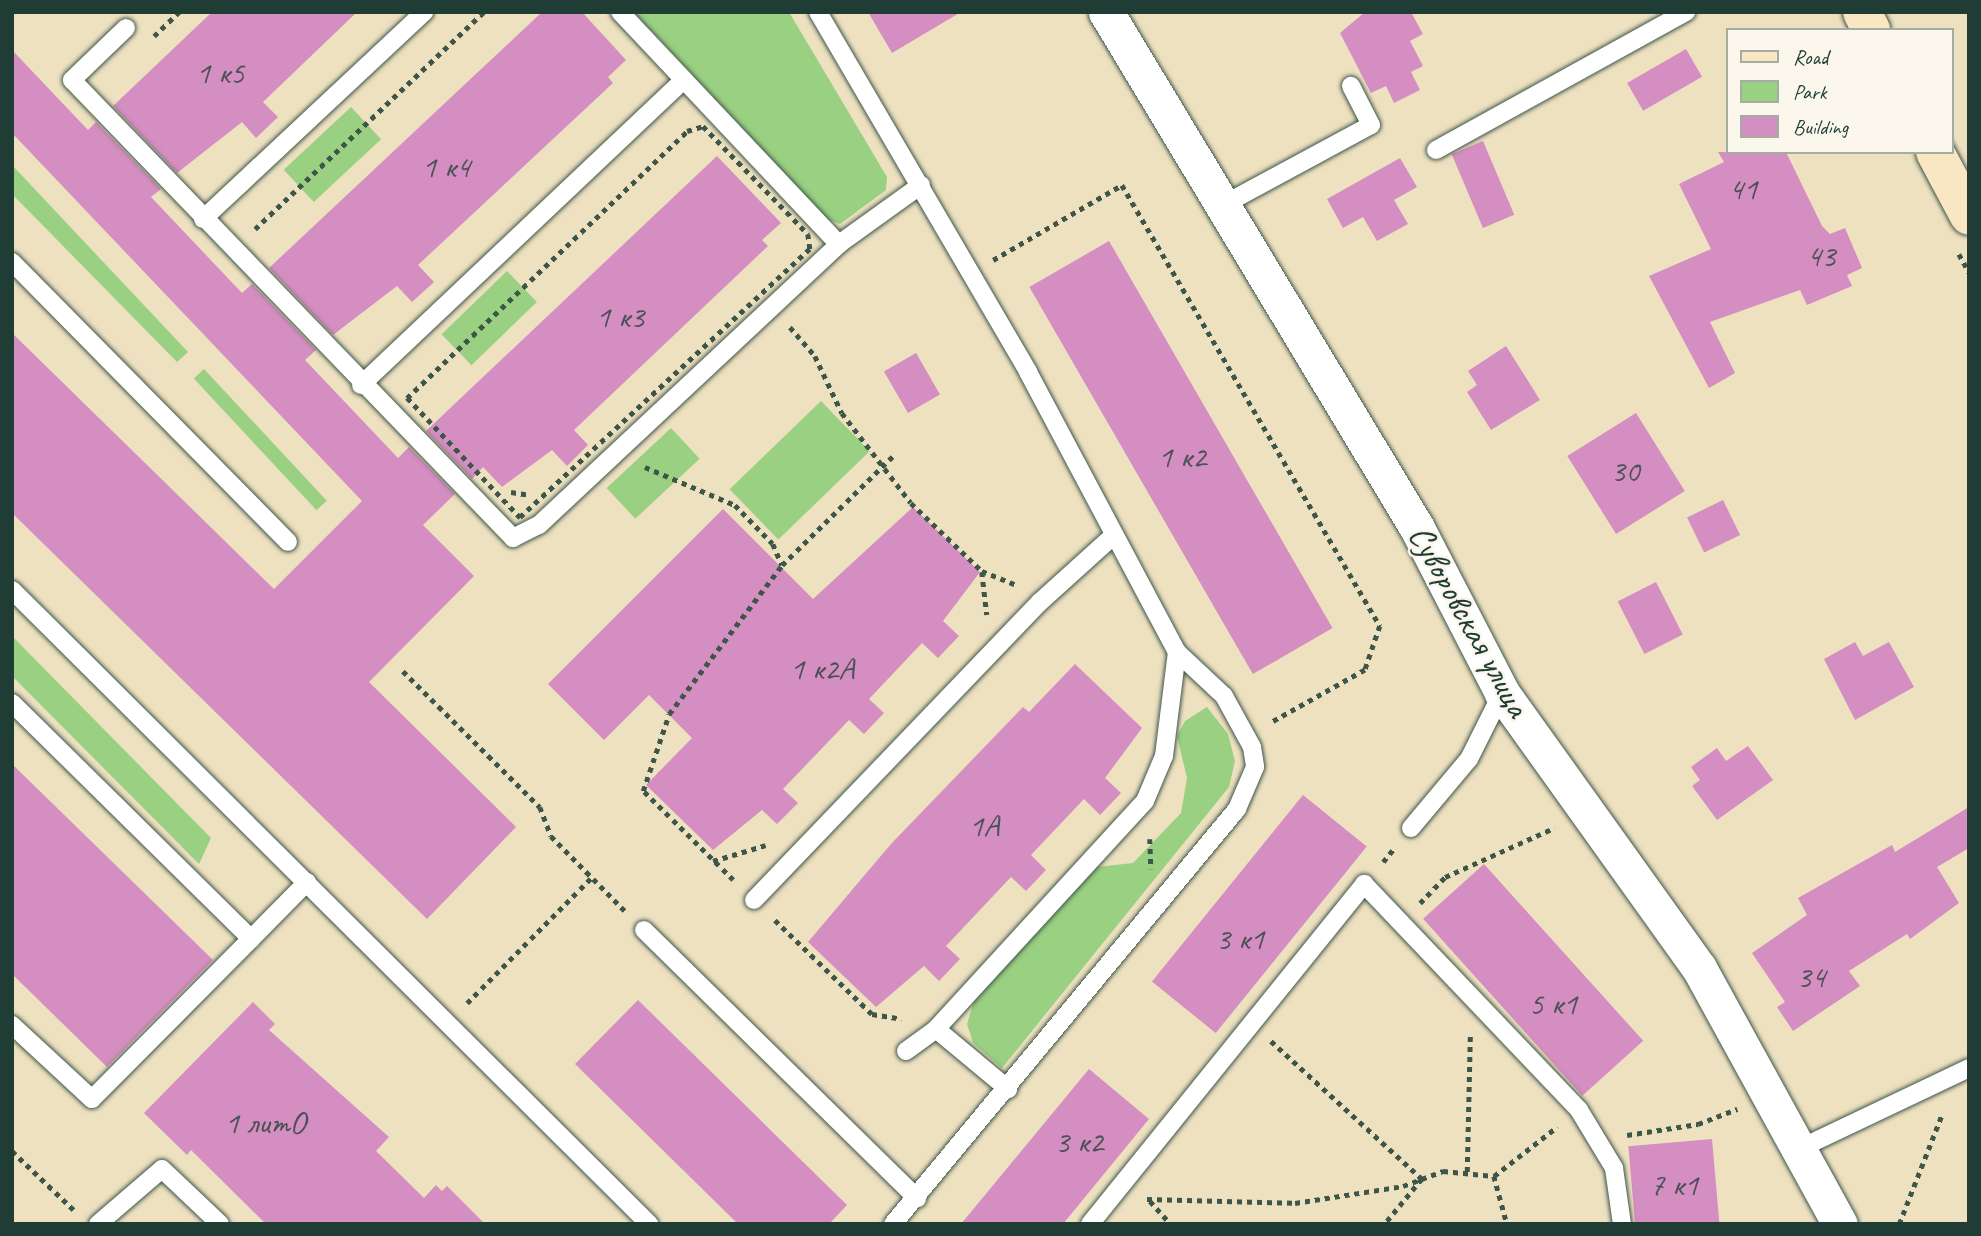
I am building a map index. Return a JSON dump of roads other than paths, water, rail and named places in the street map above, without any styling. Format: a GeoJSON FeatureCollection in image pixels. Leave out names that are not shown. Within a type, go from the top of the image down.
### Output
{"type":"FeatureCollection","features":[{"type":"Feature","properties":{"kind":"street","name":"Суворовская улица"},"geometry":{"type":"LineString","coordinates":[[1106,12],[1417,528],[1502,693],[1591,813],[1699,968],[1803,1147],[1840,1224]]}},
{"type":"Feature","properties":{"kind":"street"},"geometry":{"type":"LineString","coordinates":[[1862,12],[1870,28]]}},
{"type":"Feature","properties":{"kind":"street"},"geometry":{"type":"LineString","coordinates":[[1936,154],[1969,216]]}},
{"type":"Feature","properties":{"kind":"lane"},"geometry":{"type":"LineString","coordinates":[[203,219],[424,12]]}},
{"type":"Feature","properties":{"kind":"lane"},"geometry":{"type":"LineString","coordinates":[[620,12],[838,244]]}},
{"type":"Feature","properties":{"kind":"lane"},"geometry":{"type":"LineString","coordinates":[[818,12],[971,273],[1177,652],[1224,696],[1247,737],[1255,767],[1250,787],[1150,915],[893,1224]]}},
{"type":"Feature","properties":{"kind":"lane"},"geometry":{"type":"LineString","coordinates":[[1436,149],[1686,12]]}},
{"type":"Feature","properties":{"kind":"lane"},"geometry":{"type":"LineString","coordinates":[[126,28],[72,80],[362,386],[513,538],[539,525],[597,461],[766,302],[838,244],[920,185]]}},
{"type":"Feature","properties":{"kind":"lane"},"geometry":{"type":"LineString","coordinates":[[362,386],[684,80]]}},
{"type":"Feature","properties":{"kind":"lane"},"geometry":{"type":"LineString","coordinates":[[1223,205],[1371,125],[1351,86]]}},
{"type":"Feature","properties":{"kind":"lane"},"geometry":{"type":"LineString","coordinates":[[12,262],[288,542]]}},
{"type":"Feature","properties":{"kind":"lane"},"geometry":{"type":"LineString","coordinates":[[754,900],[1040,602],[1112,536]]}},
{"type":"Feature","properties":{"kind":"lane"},"geometry":{"type":"LineString","coordinates":[[12,590],[649,1224]]}},
{"type":"Feature","properties":{"kind":"lane"},"geometry":{"type":"LineString","coordinates":[[906,1051],[936,1029],[1145,801],[1164,757],[1177,652]]}},
{"type":"Feature","properties":{"kind":"lane"},"geometry":{"type":"LineString","coordinates":[[1411,828],[1469,759],[1502,693]]}},
{"type":"Feature","properties":{"kind":"lane"},"geometry":{"type":"LineString","coordinates":[[12,702],[251,939]]}},
{"type":"Feature","properties":{"kind":"lane"},"geometry":{"type":"LineString","coordinates":[[12,1026],[92,1100],[307,882]]}},
{"type":"Feature","properties":{"kind":"lane"},"geometry":{"type":"LineString","coordinates":[[1090,1224],[1364,884],[1579,1110],[1614,1168],[1622,1224]]}},
{"type":"Feature","properties":{"kind":"lane"},"geometry":{"type":"LineString","coordinates":[[644,930],[917,1198]]}},
{"type":"Feature","properties":{"kind":"lane"},"geometry":{"type":"LineString","coordinates":[[936,1029],[1008,1088]]}},
{"type":"Feature","properties":{"kind":"lane"},"geometry":{"type":"LineString","coordinates":[[1803,1147],[1964,1071]]}},
{"type":"Feature","properties":{"kind":"lane"},"geometry":{"type":"LineString","coordinates":[[98,1224],[162,1169],[220,1224]]}}]}
